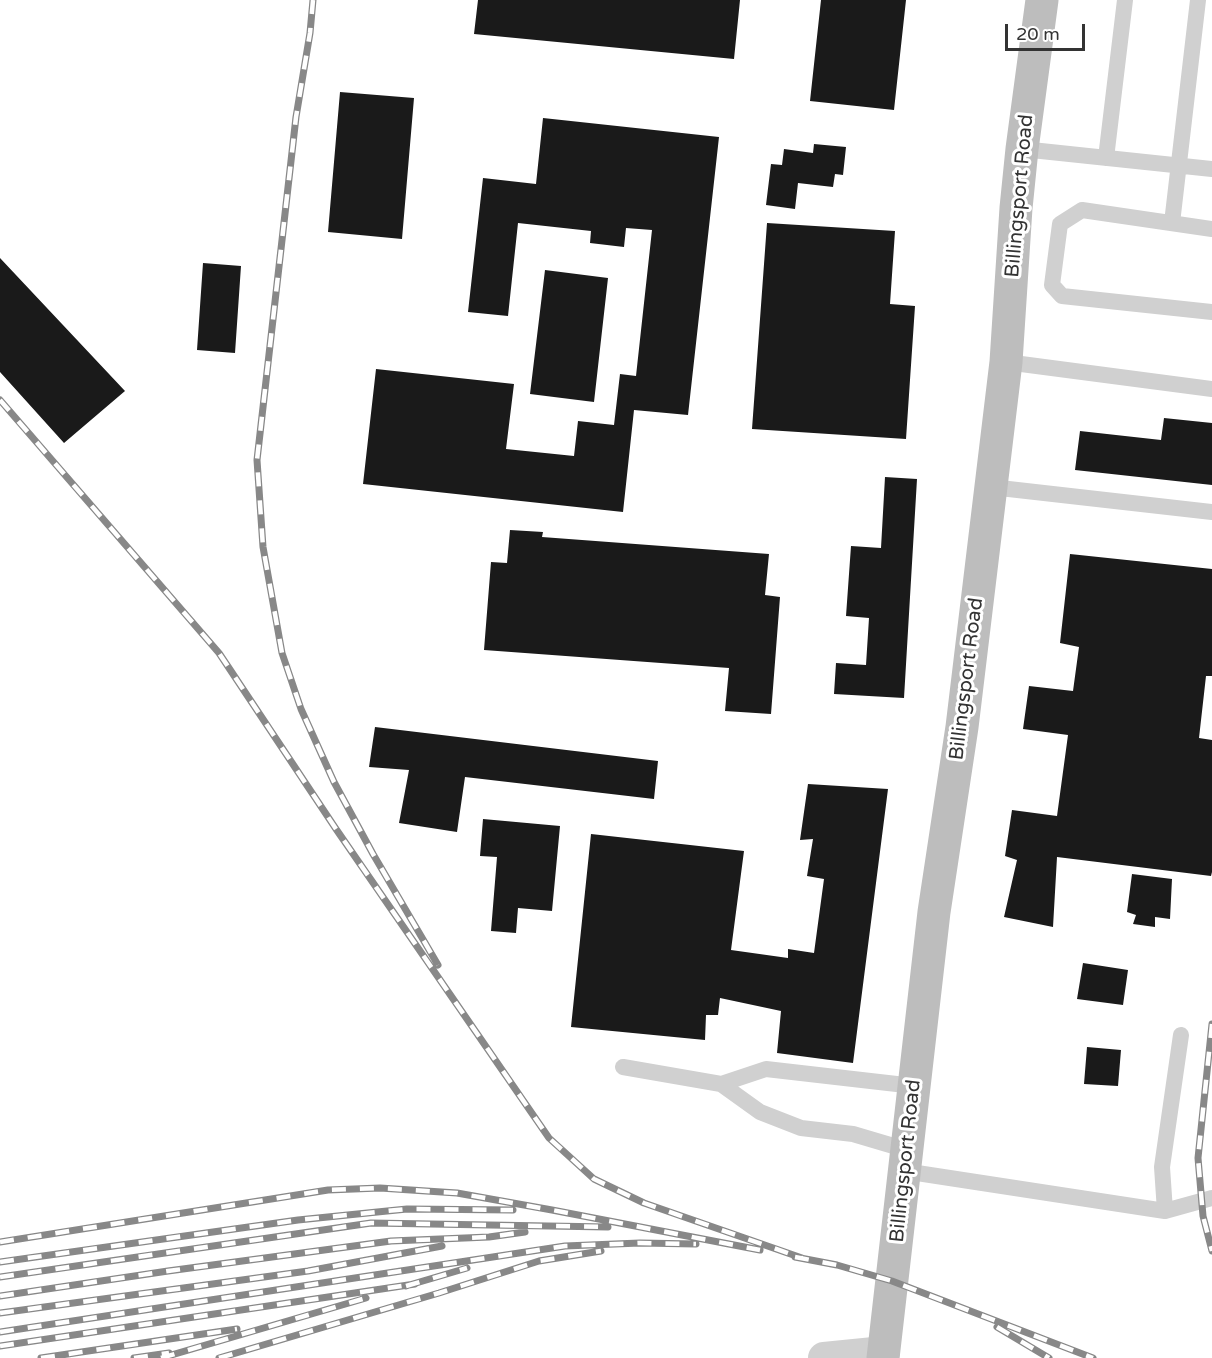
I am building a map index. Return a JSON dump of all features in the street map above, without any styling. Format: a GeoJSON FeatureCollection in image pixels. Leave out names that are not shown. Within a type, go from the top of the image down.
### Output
{"type":"FeatureCollection","features":[{"type":"Feature","properties":{"kind":"street","name":"Billingsport Road"},"geometry":{"type":"LineString","coordinates":[[889,1356],[914,1086],[934,912],[962,727],[1006,362],[1016,208],[1042,0]]}},
{"type":"Feature","properties":{"kind":"street"},"geometry":{"type":"LineString","coordinates":[[824,1358],[889,1356]]}},
{"type":"Feature","properties":{"kind":"lane"},"geometry":{"type":"LineString","coordinates":[[1106,158],[1125,0]]}},
{"type":"Feature","properties":{"kind":"lane"},"geometry":{"type":"LineString","coordinates":[[1172,223],[1198,0]]}},
{"type":"Feature","properties":{"kind":"lane"},"geometry":{"type":"LineString","coordinates":[[1022,149],[1212,169]]}},
{"type":"Feature","properties":{"kind":"lane"},"geometry":{"type":"LineString","coordinates":[[1212,229],[1082,210],[1060,224],[1052,285],[1062,296],[1212,312]]}},
{"type":"Feature","properties":{"kind":"lane"},"geometry":{"type":"LineString","coordinates":[[1006,362],[1212,389]]}},
{"type":"Feature","properties":{"kind":"lane"},"geometry":{"type":"LineString","coordinates":[[991,487],[1212,512]]}},
{"type":"Feature","properties":{"kind":"lane"},"geometry":{"type":"LineString","coordinates":[[1165,1211],[1162,1167],[1181,1035]]}},
{"type":"Feature","properties":{"kind":"lane"},"geometry":{"type":"LineString","coordinates":[[623,1067],[721,1084],[760,1112],[801,1128],[853,1134],[906,1161],[1165,1211],[1212,1198]]}},
{"type":"Feature","properties":{"kind":"lane"},"geometry":{"type":"LineString","coordinates":[[721,1084],[766,1069],[914,1086]]}},
{"type":"Feature","properties":{"kind":"building"},"geometry":{"type":"Polygon","coordinates":[[[478,0],[740,0],[734,59],[474,34],[478,0]]]}},
{"type":"Feature","properties":{"kind":"building"},"geometry":{"type":"Polygon","coordinates":[[[821,0],[906,0],[894,110],[810,101],[821,0]]]}},
{"type":"Feature","properties":{"kind":"building"},"geometry":{"type":"Polygon","coordinates":[[[340,92],[414,98],[402,239],[328,232],[340,92]]]}},
{"type":"Feature","properties":{"kind":"building"},"geometry":{"type":"Polygon","coordinates":[[[543,118],[719,137],[688,415],[634,410],[623,512],[363,484],[376,369],[514,384],[506,449],[574,456],[578,421],[614,425],[620,374],[636,376],[652,230],[626,228],[624,247],[590,243],[591,231],[518,223],[508,316],[468,312],[483,178],[536,184],[543,118]]]}},
{"type":"Feature","properties":{"kind":"building"},"geometry":{"type":"Polygon","coordinates":[[[814,144],[846,147],[843,175],[835,174],[833,187],[798,183],[795,209],[766,205],[771,164],[782,165],[784,149],[813,153],[814,144]]]}},
{"type":"Feature","properties":{"kind":"building"},"geometry":{"type":"Polygon","coordinates":[[[767,223],[895,231],[890,304],[915,306],[906,439],[752,429],[767,223]]]}},
{"type":"Feature","properties":{"kind":"building"},"geometry":{"type":"Polygon","coordinates":[[[0,258],[125,391],[64,443],[0,372],[0,258]]]}},
{"type":"Feature","properties":{"kind":"building"},"geometry":{"type":"Polygon","coordinates":[[[203,263],[241,266],[235,353],[197,350],[203,263]]]}},
{"type":"Feature","properties":{"kind":"building"},"geometry":{"type":"Polygon","coordinates":[[[545,270],[608,278],[594,402],[530,394],[545,270]]]}},
{"type":"Feature","properties":{"kind":"building"},"geometry":{"type":"Polygon","coordinates":[[[1164,418],[1212,423],[1212,485],[1075,470],[1080,431],[1161,440],[1164,418]]]}},
{"type":"Feature","properties":{"kind":"building"},"geometry":{"type":"Polygon","coordinates":[[[885,477],[917,479],[904,698],[834,694],[836,663],[866,665],[869,618],[846,616],[851,546],[881,548],[885,477]]]}},
{"type":"Feature","properties":{"kind":"building"},"geometry":{"type":"Polygon","coordinates":[[[510,530],[543,532],[542,537],[769,554],[765,595],[780,597],[771,714],[725,711],[729,668],[484,650],[491,562],[507,563],[510,530]]]}},
{"type":"Feature","properties":{"kind":"building"},"geometry":{"type":"Polygon","coordinates":[[[1070,554],[1212,569],[1212,676],[1206,676],[1199,738],[1212,740],[1212,872],[1211,876],[1057,857],[1053,927],[1004,917],[1017,860],[1005,856],[1012,810],[1057,816],[1068,735],[1023,729],[1029,686],[1073,691],[1079,647],[1060,643],[1070,554]]]}},
{"type":"Feature","properties":{"kind":"building"},"geometry":{"type":"Polygon","coordinates":[[[375,727],[658,761],[654,799],[465,777],[457,832],[399,823],[409,770],[369,767],[375,727]]]}},
{"type":"Feature","properties":{"kind":"building"},"geometry":{"type":"Polygon","coordinates":[[[808,784],[888,789],[853,1063],[777,1053],[781,1011],[720,998],[718,1015],[706,1015],[705,1040],[571,1027],[591,834],[744,851],[731,950],[788,958],[788,949],[814,953],[824,879],[807,876],[813,839],[800,840],[808,784]]]}},
{"type":"Feature","properties":{"kind":"building"},"geometry":{"type":"Polygon","coordinates":[[[483,819],[560,826],[552,911],[518,908],[516,933],[491,931],[497,857],[480,856],[483,819]]]}},
{"type":"Feature","properties":{"kind":"building"},"geometry":{"type":"Polygon","coordinates":[[[1132,874],[1172,879],[1170,919],[1155,917],[1155,927],[1133,924],[1136,915],[1127,912],[1132,874]]]}},
{"type":"Feature","properties":{"kind":"building"},"geometry":{"type":"Polygon","coordinates":[[[1083,963],[1128,970],[1123,1005],[1077,999],[1083,963]]]}},
{"type":"Feature","properties":{"kind":"building"},"geometry":{"type":"Polygon","coordinates":[[[1087,1047],[1121,1050],[1118,1086],[1084,1084],[1087,1047]]]}},
{"type":"Feature","properties":{"kind":"railway"},"geometry":{"type":"LineString","coordinates":[[313,0],[296,117],[257,460],[263,547],[282,653],[301,709],[334,782],[438,965]]}},
{"type":"Feature","properties":{"kind":"railway"},"geometry":{"type":"LineString","coordinates":[[0,400],[219,653],[336,829],[549,1138],[594,1179],[644,1203],[802,1258]]}},
{"type":"Feature","properties":{"kind":"railway"},"geometry":{"type":"LineString","coordinates":[[1212,1024],[1198,1158],[1203,1216],[1212,1251]]}},
{"type":"Feature","properties":{"kind":"railway"},"geometry":{"type":"LineString","coordinates":[[0,1242],[328,1190],[380,1188],[457,1193],[760,1250]]}},
{"type":"Feature","properties":{"kind":"railway"},"geometry":{"type":"LineString","coordinates":[[0,1262],[298,1220],[407,1209],[513,1210]]}},
{"type":"Feature","properties":{"kind":"railway"},"geometry":{"type":"LineString","coordinates":[[0,1277],[371,1223],[608,1227]]}},
{"type":"Feature","properties":{"kind":"railway"},"geometry":{"type":"LineString","coordinates":[[0,1296],[391,1241],[489,1237],[525,1232]]}},
{"type":"Feature","properties":{"kind":"railway"},"geometry":{"type":"LineString","coordinates":[[0,1332],[565,1246],[640,1243],[696,1244]]}},
{"type":"Feature","properties":{"kind":"railway"},"geometry":{"type":"LineString","coordinates":[[0,1313],[308,1271],[442,1246]]}},
{"type":"Feature","properties":{"kind":"railway"},"geometry":{"type":"LineString","coordinates":[[219,1358],[539,1261],[601,1251]]}},
{"type":"Feature","properties":{"kind":"railway"},"geometry":{"type":"LineString","coordinates":[[795,1257],[837,1265],[892,1281],[1093,1358]]}},
{"type":"Feature","properties":{"kind":"railway"},"geometry":{"type":"LineString","coordinates":[[406,1286],[467,1268]]}},
{"type":"Feature","properties":{"kind":"railway"},"geometry":{"type":"LineString","coordinates":[[0,1346],[415,1284]]}},
{"type":"Feature","properties":{"kind":"railway"},"geometry":{"type":"LineString","coordinates":[[161,1358],[366,1298]]}},
{"type":"Feature","properties":{"kind":"railway"},"geometry":{"type":"LineString","coordinates":[[997,1327],[1049,1358]]}},
{"type":"Feature","properties":{"kind":"railway"},"geometry":{"type":"LineString","coordinates":[[41,1358],[237,1329]]}},
{"type":"Feature","properties":{"kind":"railway"},"geometry":{"type":"LineString","coordinates":[[134,1358],[169,1353]]}}]}
